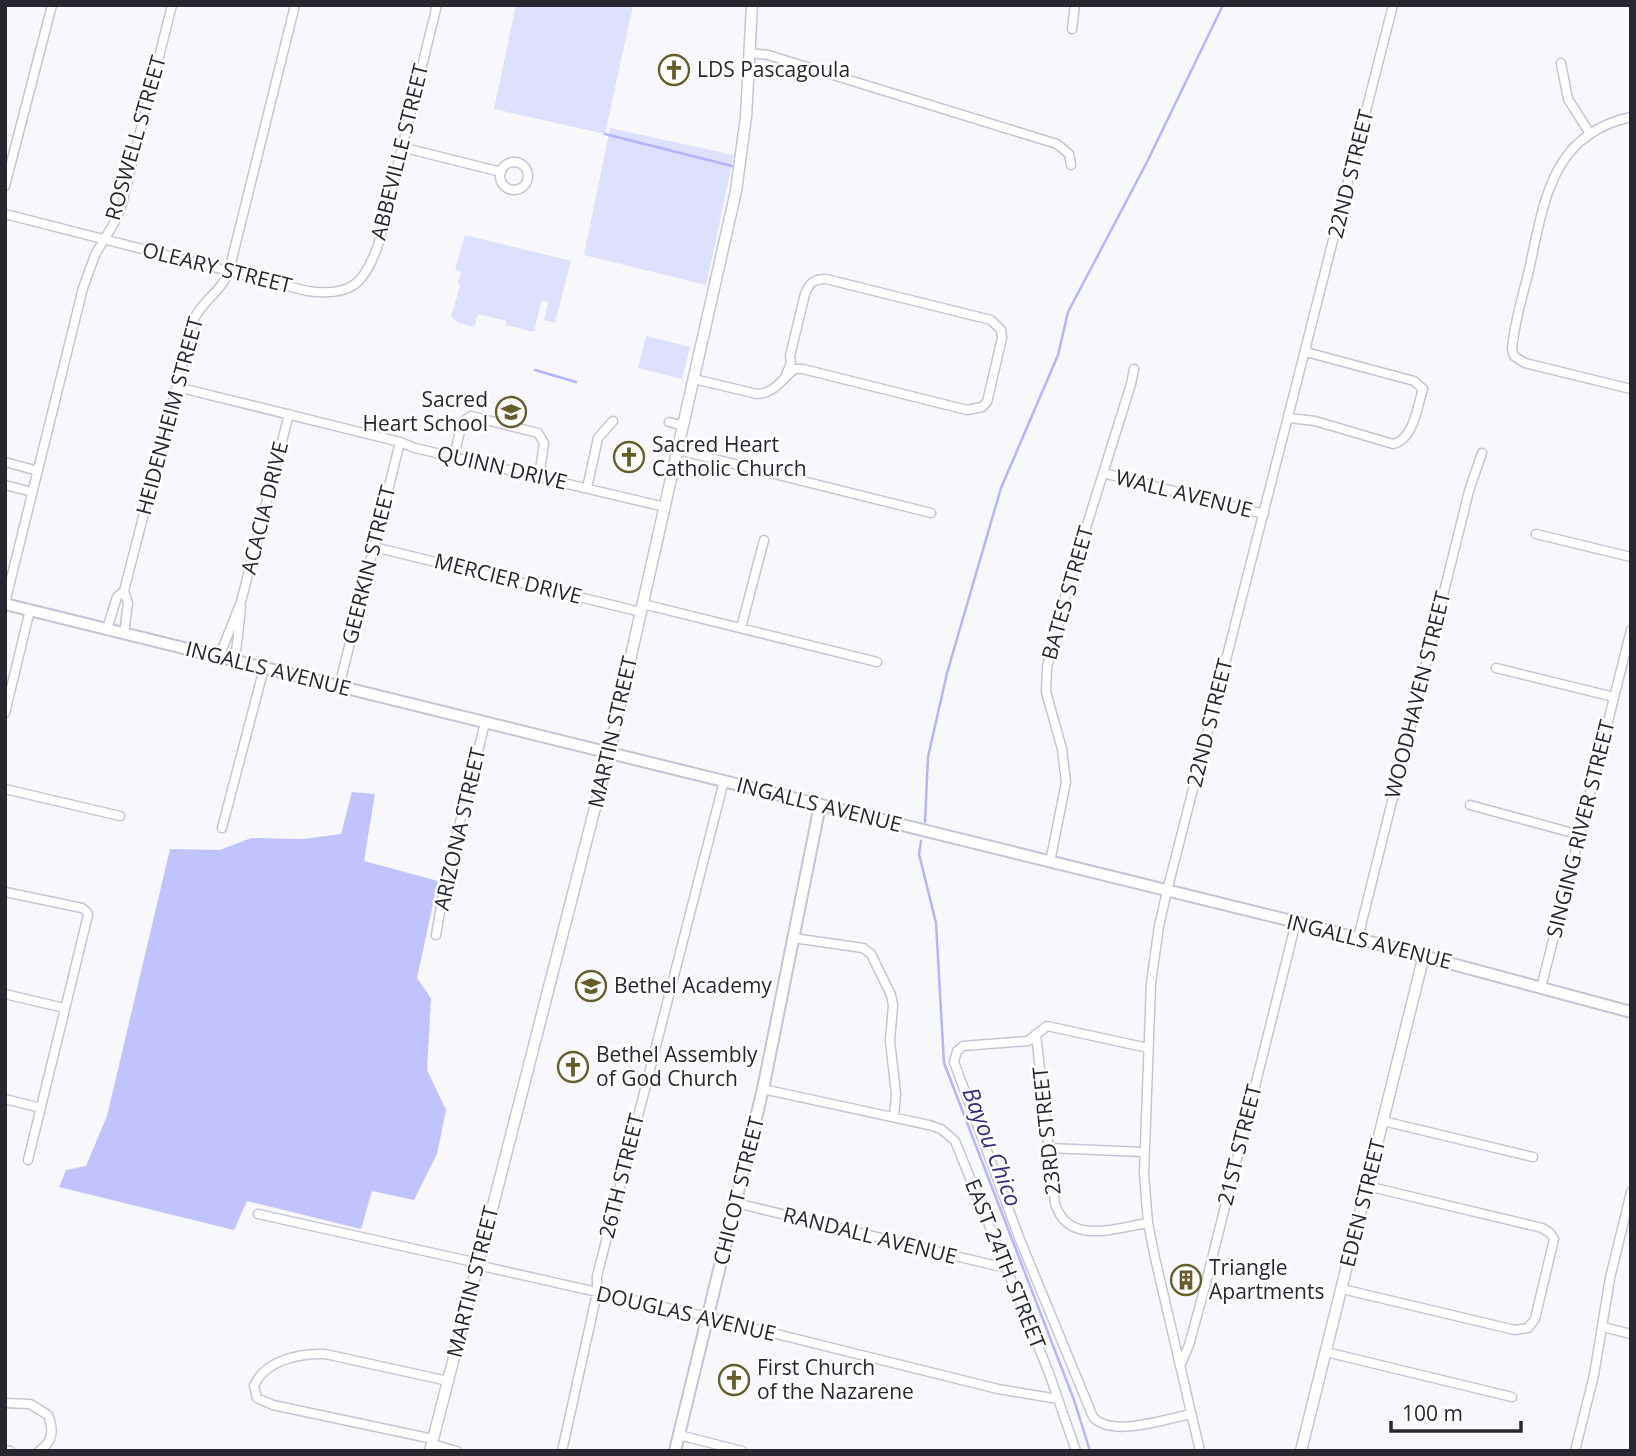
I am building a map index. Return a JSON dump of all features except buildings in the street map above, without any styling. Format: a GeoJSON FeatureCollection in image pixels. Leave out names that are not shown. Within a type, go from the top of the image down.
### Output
{"type":"FeatureCollection","features":[{"type":"Feature","properties":{"kind":"main road","name":"INGALLS AVENUE"},"geometry":{"type":"LineString","coordinates":[[5,604],[1296,922],[1631,1012]]}},
{"type":"Feature","properties":{"kind":"main road","name":"CHICOT STREET"},"geometry":{"type":"LineString","coordinates":[[675,1451],[763,1089],[820,805]]}},
{"type":"Feature","properties":{"kind":"street"},"geometry":{"type":"LineString","coordinates":[[5,186],[52,5]]}},
{"type":"Feature","properties":{"kind":"street","name":"ROSWELL STREET"},"geometry":{"type":"LineString","coordinates":[[5,604],[83,288],[95,255],[117,218],[122,204],[172,5]]}},
{"type":"Feature","properties":{"kind":"street","name":"HEIDENHEIM STREET"},"geometry":{"type":"LineString","coordinates":[[107,629],[117,597],[124,591],[194,318],[198,309],[221,287],[229,271],[295,5]]}},
{"type":"Feature","properties":{"kind":"street","name":"ABBEVILLE STREET"},"geometry":{"type":"LineString","coordinates":[[348,289],[370,269],[437,5]]}},
{"type":"Feature","properties":{"kind":"street","name":"MARTIN STREET"},"geometry":{"type":"LineString","coordinates":[[432,1445],[609,753],[736,191],[746,117],[752,5]]}},
{"type":"Feature","properties":{"kind":"street"},"geometry":{"type":"LineString","coordinates":[[1072,29],[1075,5]]}},
{"type":"Feature","properties":{"kind":"street","name":"22ND STREET"},"geometry":{"type":"LineString","coordinates":[[1200,1451],[1148,1223],[1143,1152],[1153,961],[1167,891],[1393,5]]}},
{"type":"Feature","properties":{"kind":"street"},"geometry":{"type":"LineString","coordinates":[[750,53],[768,55],[1057,144],[1069,154],[1071,165]]}},
{"type":"Feature","properties":{"kind":"street"},"geometry":{"type":"LineString","coordinates":[[1561,63],[1568,99],[1589,132]]}},
{"type":"Feature","properties":{"kind":"street"},"geometry":{"type":"LineString","coordinates":[[1631,117],[1589,132],[1565,156],[1550,186],[1513,342],[1514,355],[1525,363],[1631,389]]}},
{"type":"Feature","properties":{"kind":"street"},"geometry":{"type":"LineString","coordinates":[[401,147],[500,172]]}},
{"type":"Feature","properties":{"kind":"street","name":"OLEARY STREET"},"geometry":{"type":"LineString","coordinates":[[5,214],[317,292],[337,293],[348,289]]}},
{"type":"Feature","properties":{"kind":"street"},"geometry":{"type":"LineString","coordinates":[[818,279],[991,320],[1001,330],[1002,338],[987,402],[975,410],[793,366],[790,356],[805,293],[812,282],[818,279]]}},
{"type":"Feature","properties":{"kind":"street"},"geometry":{"type":"LineString","coordinates":[[1289,418],[1315,421],[1374,440],[1399,442],[1410,428],[1423,389],[1415,381],[1306,352]]}},
{"type":"Feature","properties":{"kind":"street"},"geometry":{"type":"LineString","coordinates":[[694,379],[765,394],[776,389],[793,366]]}},
{"type":"Feature","properties":{"kind":"street","name":"BATES STREET"},"geometry":{"type":"LineString","coordinates":[[1049,862],[1066,782],[1062,749],[1046,692],[1047,667],[1069,582],[1134,369]]}},
{"type":"Feature","properties":{"kind":"street","name":"QUINN DRIVE"},"geometry":{"type":"LineString","coordinates":[[177,387],[665,507]]}},
{"type":"Feature","properties":{"kind":"street","name":"ACACIA DRIVE"},"geometry":{"type":"LineString","coordinates":[[234,661],[241,603],[289,414]]}},
{"type":"Feature","properties":{"kind":"street"},"geometry":{"type":"LineString","coordinates":[[454,457],[462,422],[471,416],[538,433],[544,443],[539,477]]}},
{"type":"Feature","properties":{"kind":"street"},"geometry":{"type":"LineString","coordinates":[[587,488],[598,438],[613,421]]}},
{"type":"Feature","properties":{"kind":"street"},"geometry":{"type":"LineString","coordinates":[[669,422],[683,426]]}},
{"type":"Feature","properties":{"kind":"street","name":"GEERKIN STREET"},"geometry":{"type":"LineString","coordinates":[[339,687],[400,442]]}},
{"type":"Feature","properties":{"kind":"street"},"geometry":{"type":"LineString","coordinates":[[678,450],[931,513]]}},
{"type":"Feature","properties":{"kind":"street","name":"WOODHAVEN STREET"},"geometry":{"type":"LineString","coordinates":[[1358,938],[1466,502],[1482,453]]}},
{"type":"Feature","properties":{"kind":"street"},"geometry":{"type":"LineString","coordinates":[[5,462],[38,471]]}},
{"type":"Feature","properties":{"kind":"street","name":"WALL AVENUE"},"geometry":{"type":"LineString","coordinates":[[1103,473],[1264,514]]}},
{"type":"Feature","properties":{"kind":"street"},"geometry":{"type":"LineString","coordinates":[[5,485],[33,492]]}},
{"type":"Feature","properties":{"kind":"street"},"geometry":{"type":"LineString","coordinates":[[1536,534],[1631,557]]}},
{"type":"Feature","properties":{"kind":"street"},"geometry":{"type":"LineString","coordinates":[[741,628],[764,540]]}},
{"type":"Feature","properties":{"kind":"street","name":"MERCIER DRIVE"},"geometry":{"type":"LineString","coordinates":[[374,547],[741,628],[877,662]]}},
{"type":"Feature","properties":{"kind":"street"},"geometry":{"type":"LineString","coordinates":[[124,591],[128,603],[124,634]]}},
{"type":"Feature","properties":{"kind":"street","name":"ACACIA DRIVE"},"geometry":{"type":"LineString","coordinates":[[219,657],[241,603]]}},
{"type":"Feature","properties":{"kind":"street"},"geometry":{"type":"LineString","coordinates":[[5,713],[30,611]]}},
{"type":"Feature","properties":{"kind":"street","name":"SINGING RIVER STREET"},"geometry":{"type":"LineString","coordinates":[[1541,988],[1631,630]]}},
{"type":"Feature","properties":{"kind":"street"},"geometry":{"type":"LineString","coordinates":[[222,828],[264,668]]}},
{"type":"Feature","properties":{"kind":"street"},"geometry":{"type":"LineString","coordinates":[[1496,668],[1614,697]]}},
{"type":"Feature","properties":{"kind":"street","name":"ARIZONA STREET"},"geometry":{"type":"LineString","coordinates":[[436,935],[446,878],[485,723]]}},
{"type":"Feature","properties":{"kind":"street","name":"26TH STREET"},"geometry":{"type":"LineString","coordinates":[[562,1451],[597,1293],[597,1276],[616,1197],[724,781]]}},
{"type":"Feature","properties":{"kind":"street"},"geometry":{"type":"LineString","coordinates":[[5,789],[120,816]]}},
{"type":"Feature","properties":{"kind":"street"},"geometry":{"type":"LineString","coordinates":[[1470,805],[1580,835]]}},
{"type":"Feature","properties":{"kind":"street"},"geometry":{"type":"LineString","coordinates":[[5,891],[82,908],[88,915],[28,1160]]}},
{"type":"Feature","properties":{"kind":"street","name":"21ST STREET"},"geometry":{"type":"LineString","coordinates":[[1180,1366],[1189,1345],[1206,1283],[1296,922]]}},
{"type":"Feature","properties":{"kind":"street"},"geometry":{"type":"LineString","coordinates":[[793,938],[863,948],[871,954],[888,988],[893,1006],[890,1041],[896,1076],[894,1117]]}},
{"type":"Feature","properties":{"kind":"street","name":"EDEN STREET"},"geometry":{"type":"LineString","coordinates":[[1301,1451],[1424,955]]}},
{"type":"Feature","properties":{"kind":"street"},"geometry":{"type":"LineString","coordinates":[[5,994],[64,1009]]}},
{"type":"Feature","properties":{"kind":"street"},"geometry":{"type":"LineString","coordinates":[[1148,1048],[1058,1027],[1044,1027],[1028,1041],[963,1046],[957,1051],[954,1062],[990,1161],[1086,1402],[1097,1422],[1121,1428],[1191,1414]]}},
{"type":"Feature","properties":{"kind":"street","name":"23RD STREET"},"geometry":{"type":"LineString","coordinates":[[1037,1034],[1055,1204],[1062,1219],[1083,1231],[1148,1223]]}},
{"type":"Feature","properties":{"kind":"street","name":"EAST 24TH STREET"},"geometry":{"type":"LineString","coordinates":[[763,1089],[941,1129],[955,1142],[1058,1399],[1076,1451]]}},
{"type":"Feature","properties":{"kind":"street"},"geometry":{"type":"LineString","coordinates":[[5,1100],[41,1108]]}},
{"type":"Feature","properties":{"kind":"street"},"geometry":{"type":"LineString","coordinates":[[1383,1121],[1533,1157]]}},
{"type":"Feature","properties":{"kind":"street"},"geometry":{"type":"LineString","coordinates":[[1049,1148],[1143,1152]]}},
{"type":"Feature","properties":{"kind":"street"},"geometry":{"type":"LineString","coordinates":[[1342,1289],[1515,1330],[1528,1328],[1535,1320],[1554,1239],[1550,1233],[1542,1228],[1367,1186]]}},
{"type":"Feature","properties":{"kind":"street"},"geometry":{"type":"LineString","coordinates":[[1575,1451],[1594,1375],[1609,1278],[1631,1192]]}},
{"type":"Feature","properties":{"kind":"street","name":"RANDALL AVENUE"},"geometry":{"type":"LineString","coordinates":[[736,1203],[899,1244],[1004,1266]]}},
{"type":"Feature","properties":{"kind":"street","name":"DOUGLAS AVENUE"},"geometry":{"type":"LineString","coordinates":[[258,1214],[328,1228],[998,1389],[1058,1399]]}},
{"type":"Feature","properties":{"kind":"street"},"geometry":{"type":"LineString","coordinates":[[1603,1327],[1631,1334]]}},
{"type":"Feature","properties":{"kind":"street"},"geometry":{"type":"LineString","coordinates":[[1326,1352],[1512,1397]]}},
{"type":"Feature","properties":{"kind":"street"},"geometry":{"type":"LineString","coordinates":[[448,1381],[325,1354],[309,1353],[295,1355],[266,1370],[254,1386],[257,1398],[273,1405],[457,1451]]}},
{"type":"Feature","properties":{"kind":"street"},"geometry":{"type":"LineString","coordinates":[[5,1403],[30,1404],[48,1415],[51,1440],[39,1451]]}},
{"type":"Feature","properties":{"kind":"street"},"geometry":{"type":"LineString","coordinates":[[679,1435],[741,1451]]}},
{"type":"Feature","properties":{"kind":"shaded area"},"geometry":{"type":"Polygon","coordinates":[[[516,5],[633,5],[605,134],[494,109],[516,5]]]}},
{"type":"Feature","properties":{"kind":"shaded area"},"geometry":{"type":"Polygon","coordinates":[[[610,128],[734,155],[706,285],[584,255],[610,128]]]}},
{"type":"Feature","properties":{"kind":"shaded area"},"geometry":{"type":"Polygon","coordinates":[[[465,235],[571,261],[555,323],[544,320],[548,302],[543,301],[534,332],[478,314],[474,327],[459,323],[451,317],[460,286],[458,282],[461,272],[455,270],[465,235]]]}},
{"type":"Feature","properties":{"kind":"shaded area"},"geometry":{"type":"Polygon","coordinates":[[[646,336],[690,347],[682,379],[638,368],[646,336]]]}},
{"type":"Feature","properties":{"kind":"shaded area"},"geometry":{"type":"Polygon","coordinates":[[[352,792],[375,794],[364,861],[438,881],[417,978],[431,998],[427,1070],[446,1110],[437,1154],[414,1200],[372,1191],[361,1229],[247,1201],[234,1230],[59,1187],[66,1170],[86,1166],[107,1116],[170,849],[220,850],[251,838],[303,839],[341,834],[352,792]]]}},
{"type":"Feature","properties":{"kind":"waterway"},"geometry":{"type":"LineString","coordinates":[[925,822],[928,757],[947,673],[1001,488],[1058,355],[1068,312],[1147,162],[1223,5]]}},
{"type":"Feature","properties":{"kind":"waterway"},"geometry":{"type":"LineString","coordinates":[[605,134],[732,166]]}},
{"type":"Feature","properties":{"kind":"waterway"},"geometry":{"type":"LineString","coordinates":[[535,370],[576,382]]}},
{"type":"Feature","properties":{"kind":"waterway","name":"Bayou Chico"},"geometry":{"type":"LineString","coordinates":[[921,841],[919,854],[936,923],[944,1063],[1074,1400],[1090,1451]]}},
{"type":"Feature","properties":{"kind":"place","name":"LDS Pascagoula"},"geometry":{"type":"Point","coordinates":[674,70]}},
{"type":"Feature","properties":{"kind":"place","name":"Sacred Heart School"},"geometry":{"type":"Point","coordinates":[511,412]}},
{"type":"Feature","properties":{"kind":"place","name":"Sacred Heart Catholic Church"},"geometry":{"type":"Point","coordinates":[629,457]}},
{"type":"Feature","properties":{"kind":"place","name":"Bethel Academy"},"geometry":{"type":"Point","coordinates":[591,986]}},
{"type":"Feature","properties":{"kind":"place","name":"Bethel Assembly of God Church"},"geometry":{"type":"Point","coordinates":[573,1067]}},
{"type":"Feature","properties":{"kind":"place","name":"Triangle Apartments"},"geometry":{"type":"Point","coordinates":[1186,1280]}},
{"type":"Feature","properties":{"kind":"place","name":"First Church of the Nazarene"},"geometry":{"type":"Point","coordinates":[734,1380]}}]}
